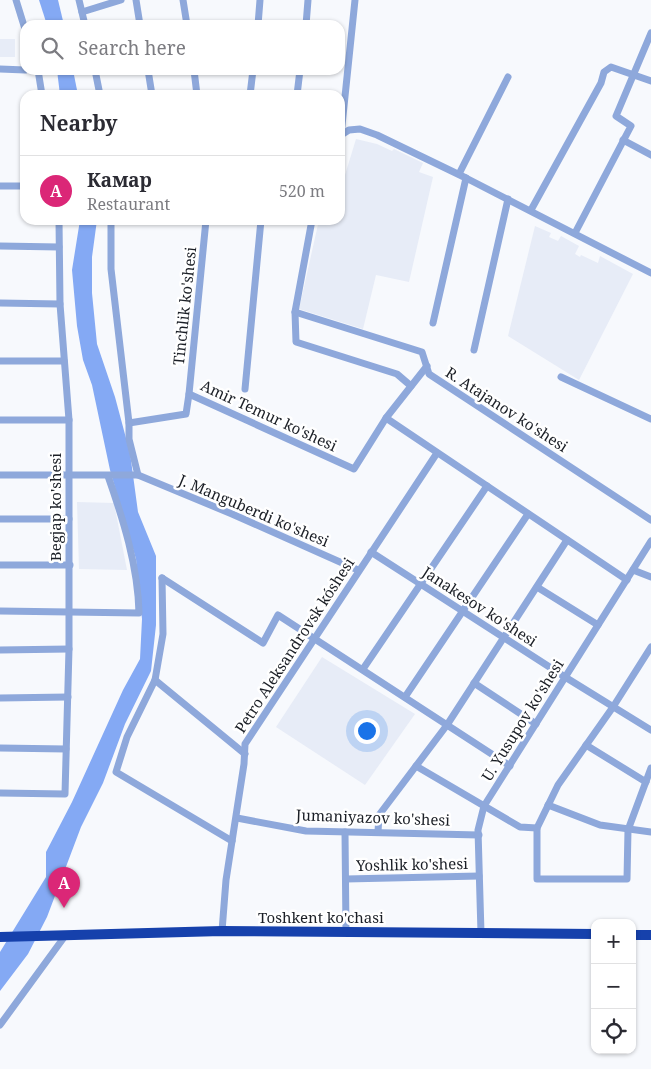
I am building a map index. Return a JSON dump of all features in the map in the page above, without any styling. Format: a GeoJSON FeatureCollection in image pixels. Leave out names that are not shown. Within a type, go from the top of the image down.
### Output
{"type":"FeatureCollection","features":[{"type":"Feature","properties":{"kind":"highway","name":"Toshkent ko'chasi"},"geometry":{"type":"LineString","coordinates":[[1,937],[222,931],[591,934]]}},
{"type":"Feature","properties":{"kind":"highway"},"geometry":{"type":"LineString","coordinates":[[636,934],[650,932]]}},
{"type":"Feature","properties":{"kind":"street"},"geometry":{"type":"LineString","coordinates":[[16,0],[22,20]]}},
{"type":"Feature","properties":{"kind":"street"},"geometry":{"type":"LineString","coordinates":[[79,0],[84,20]]}},
{"type":"Feature","properties":{"kind":"street"},"geometry":{"type":"LineString","coordinates":[[82,12],[121,0]]}},
{"type":"Feature","properties":{"kind":"street"},"geometry":{"type":"LineString","coordinates":[[136,0],[139,20]]}},
{"type":"Feature","properties":{"kind":"street"},"geometry":{"type":"LineString","coordinates":[[183,0],[186,20]]}},
{"type":"Feature","properties":{"kind":"street"},"geometry":{"type":"LineString","coordinates":[[258,20],[260,0]]}},
{"type":"Feature","properties":{"kind":"street"},"geometry":{"type":"LineString","coordinates":[[306,20],[308,0]]}},
{"type":"Feature","properties":{"kind":"street"},"geometry":{"type":"LineString","coordinates":[[345,96],[355,0]]}},
{"type":"Feature","properties":{"kind":"street"},"geometry":{"type":"LineString","coordinates":[[575,233],[631,126],[616,116],[651,32]]}},
{"type":"Feature","properties":{"kind":"street"},"geometry":{"type":"LineString","coordinates":[[530,210],[601,83],[604,72],[611,67],[651,81]]}},
{"type":"Feature","properties":{"kind":"street"},"geometry":{"type":"LineString","coordinates":[[0,69],[20,70]]}},
{"type":"Feature","properties":{"kind":"street"},"geometry":{"type":"LineString","coordinates":[[39,75],[41,90]]}},
{"type":"Feature","properties":{"kind":"street"},"geometry":{"type":"LineString","coordinates":[[96,75],[99,90]]}},
{"type":"Feature","properties":{"kind":"street"},"geometry":{"type":"LineString","coordinates":[[149,75],[151,90]]}},
{"type":"Feature","properties":{"kind":"street"},"geometry":{"type":"LineString","coordinates":[[195,75],[197,90]]}},
{"type":"Feature","properties":{"kind":"street"},"geometry":{"type":"LineString","coordinates":[[251,90],[252,75]]}},
{"type":"Feature","properties":{"kind":"street"},"geometry":{"type":"LineString","coordinates":[[298,90],[299,75]]}},
{"type":"Feature","properties":{"kind":"street"},"geometry":{"type":"LineString","coordinates":[[459,174],[508,77]]}},
{"type":"Feature","properties":{"kind":"street"},"geometry":{"type":"LineString","coordinates":[[345,132],[349,130],[360,129],[377,135],[459,174],[651,273]]}},
{"type":"Feature","properties":{"kind":"street"},"geometry":{"type":"LineString","coordinates":[[623,140],[651,156]]}},
{"type":"Feature","properties":{"kind":"street"},"geometry":{"type":"LineString","coordinates":[[433,323],[466,178]]}},
{"type":"Feature","properties":{"kind":"street"},"geometry":{"type":"LineString","coordinates":[[0,186],[20,186]]}},
{"type":"Feature","properties":{"kind":"street"},"geometry":{"type":"LineString","coordinates":[[474,350],[508,199]]}},
{"type":"Feature","properties":{"kind":"street","name":"Begjap ko'shesi"},"geometry":{"type":"LineString","coordinates":[[0,792],[65,794],[70,565],[68,420],[60,304],[59,225]]}},
{"type":"Feature","properties":{"kind":"street"},"geometry":{"type":"LineString","coordinates":[[0,475],[136,475],[129,439],[129,423],[111,269],[111,225]]}},
{"type":"Feature","properties":{"kind":"street","name":"Tinchlik ko'shesi"},"geometry":{"type":"LineString","coordinates":[[189,394],[206,225]]}},
{"type":"Feature","properties":{"kind":"street"},"geometry":{"type":"LineString","coordinates":[[245,389],[261,225]]}},
{"type":"Feature","properties":{"kind":"street"},"geometry":{"type":"LineString","coordinates":[[311,225],[295,312],[296,342],[397,374],[412,386]]}},
{"type":"Feature","properties":{"kind":"street"},"geometry":{"type":"LineString","coordinates":[[0,246],[59,247]]}},
{"type":"Feature","properties":{"kind":"street"},"geometry":{"type":"LineString","coordinates":[[0,303],[60,304]]}},
{"type":"Feature","properties":{"kind":"street","name":"R. Atajanov ko'shesi"},"geometry":{"type":"LineString","coordinates":[[295,312],[422,352],[429,374],[651,520]]}},
{"type":"Feature","properties":{"kind":"street"},"geometry":{"type":"LineString","coordinates":[[0,361],[64,362]]}},
{"type":"Feature","properties":{"kind":"street"},"geometry":{"type":"LineString","coordinates":[[427,366],[386,418],[626,580]]}},
{"type":"Feature","properties":{"kind":"street"},"geometry":{"type":"LineString","coordinates":[[561,377],[651,420]]}},
{"type":"Feature","properties":{"kind":"street","name":"Amir Temur ko'shesi"},"geometry":{"type":"LineString","coordinates":[[129,423],[186,414],[189,394],[354,470],[386,418]]}},
{"type":"Feature","properties":{"kind":"street"},"geometry":{"type":"LineString","coordinates":[[0,420],[68,420]]}},
{"type":"Feature","properties":{"kind":"street","name":"Petro Aleksandrovsk kóshesi"},"geometry":{"type":"LineString","coordinates":[[222,931],[226,880],[245,744],[358,570],[437,453]]}},
{"type":"Feature","properties":{"kind":"street","name":"J. Manguberdi ko'shesi"},"geometry":{"type":"LineString","coordinates":[[136,475],[232,514],[358,570]]}},
{"type":"Feature","properties":{"kind":"street"},"geometry":{"type":"LineString","coordinates":[[0,611],[139,613],[134,565],[110,476]]}},
{"type":"Feature","properties":{"kind":"street"},"geometry":{"type":"LineString","coordinates":[[363,669],[487,486]]}},
{"type":"Feature","properties":{"kind":"street"},"geometry":{"type":"LineString","coordinates":[[405,697],[528,514]]}},
{"type":"Feature","properties":{"kind":"street"},"geometry":{"type":"LineString","coordinates":[[0,519],[69,519]]}},
{"type":"Feature","properties":{"kind":"street"},"geometry":{"type":"LineString","coordinates":[[378,832],[379,815],[447,725],[567,540]]}},
{"type":"Feature","properties":{"kind":"street","name":"U. Yusupov ko'shesi"},"geometry":{"type":"LineString","coordinates":[[481,933],[478,835],[484,806],[651,541]]}},
{"type":"Feature","properties":{"kind":"street","name":"Janakesov ko'shesi"},"geometry":{"type":"LineString","coordinates":[[371,552],[651,730]]}},
{"type":"Feature","properties":{"kind":"street"},"geometry":{"type":"LineString","coordinates":[[0,565],[70,565]]}},
{"type":"Feature","properties":{"kind":"street"},"geometry":{"type":"LineString","coordinates":[[633,570],[651,576]]}},
{"type":"Feature","properties":{"kind":"street"},"geometry":{"type":"LineString","coordinates":[[232,841],[116,772],[127,737],[155,680],[163,634],[162,578],[263,643],[278,615],[510,766]]}},
{"type":"Feature","properties":{"kind":"street"},"geometry":{"type":"LineString","coordinates":[[537,587],[598,625]]}},
{"type":"Feature","properties":{"kind":"street"},"geometry":{"type":"LineString","coordinates":[[651,647],[613,707],[558,785],[548,805],[537,828],[537,879],[627,880],[628,830],[651,768]]}},
{"type":"Feature","properties":{"kind":"street"},"geometry":{"type":"LineString","coordinates":[[0,650],[69,649]]}},
{"type":"Feature","properties":{"kind":"street"},"geometry":{"type":"LineString","coordinates":[[155,680],[245,754]]}},
{"type":"Feature","properties":{"kind":"street"},"geometry":{"type":"LineString","coordinates":[[474,684],[536,724]]}},
{"type":"Feature","properties":{"kind":"street"},"geometry":{"type":"LineString","coordinates":[[0,698],[68,698]]}},
{"type":"Feature","properties":{"kind":"street"},"geometry":{"type":"LineString","coordinates":[[586,745],[646,782]]}},
{"type":"Feature","properties":{"kind":"street"},"geometry":{"type":"LineString","coordinates":[[0,748],[66,749]]}},
{"type":"Feature","properties":{"kind":"street"},"geometry":{"type":"LineString","coordinates":[[416,766],[520,827],[537,828]]}},
{"type":"Feature","properties":{"kind":"street"},"geometry":{"type":"LineString","coordinates":[[548,805],[600,825],[651,832]]}},
{"type":"Feature","properties":{"kind":"street","name":"Jumaniyazov ko'shesi"},"geometry":{"type":"LineString","coordinates":[[236,818],[306,831],[478,835]]}},
{"type":"Feature","properties":{"kind":"street"},"geometry":{"type":"LineString","coordinates":[[345,832],[346,932]]}},
{"type":"Feature","properties":{"kind":"street","name":"Yoshlik ko'shesi"},"geometry":{"type":"LineString","coordinates":[[346,879],[480,876]]}},
{"type":"Feature","properties":{"kind":"street"},"geometry":{"type":"LineString","coordinates":[[0,1025],[65,936]]}},
{"type":"Feature","properties":{"kind":"shaded area"},"geometry":{"type":"Polygon","coordinates":[[[0,39],[15,39],[15,57],[0,57],[0,39]]]}},
{"type":"Feature","properties":{"kind":"shaded area"},"geometry":{"type":"Polygon","coordinates":[[[356,139],[377,144],[392,151],[394,149],[423,163],[419,172],[433,177],[409,282],[376,275],[363,329],[299,309],[318,225],[345,225],[345,175],[356,139]]]}},
{"type":"Feature","properties":{"kind":"shaded area"},"geometry":{"type":"Polygon","coordinates":[[[535,226],[551,233],[549,237],[558,241],[561,236],[579,246],[575,254],[580,257],[581,255],[598,263],[600,256],[633,274],[579,380],[508,336],[535,226]]]}},
{"type":"Feature","properties":{"kind":"shaded area"},"geometry":{"type":"Polygon","coordinates":[[[77,502],[114,503],[127,570],[79,569],[77,502]]]}},
{"type":"Feature","properties":{"kind":"shaded area"},"geometry":{"type":"Polygon","coordinates":[[[322,657],[415,714],[365,785],[276,727],[322,657]]]}},
{"type":"Feature","properties":{"kind":"water"},"geometry":{"type":"Polygon","coordinates":[[[39,0],[58,0],[63,20],[45,20],[39,0]]]}},
{"type":"Feature","properties":{"kind":"water"},"geometry":{"type":"Polygon","coordinates":[[[58,75],[74,75],[77,90],[59,90],[58,75]]]}},
{"type":"Feature","properties":{"kind":"water"},"geometry":{"type":"Polygon","coordinates":[[[79,225],[96,225],[92,257],[92,293],[97,344],[115,397],[130,453],[138,512],[156,556],[156,625],[151,671],[125,724],[103,783],[81,827],[47,917],[28,954],[0,991],[0,952],[46,877],[46,852],[72,802],[123,690],[140,659],[142,619],[136,559],[110,470],[92,385],[83,360],[77,326],[72,270],[79,225]]]}},
{"type":"Feature","properties":{"kind":"place","name":"Камар"},"geometry":{"type":"Point","coordinates":[64,908]}}]}
